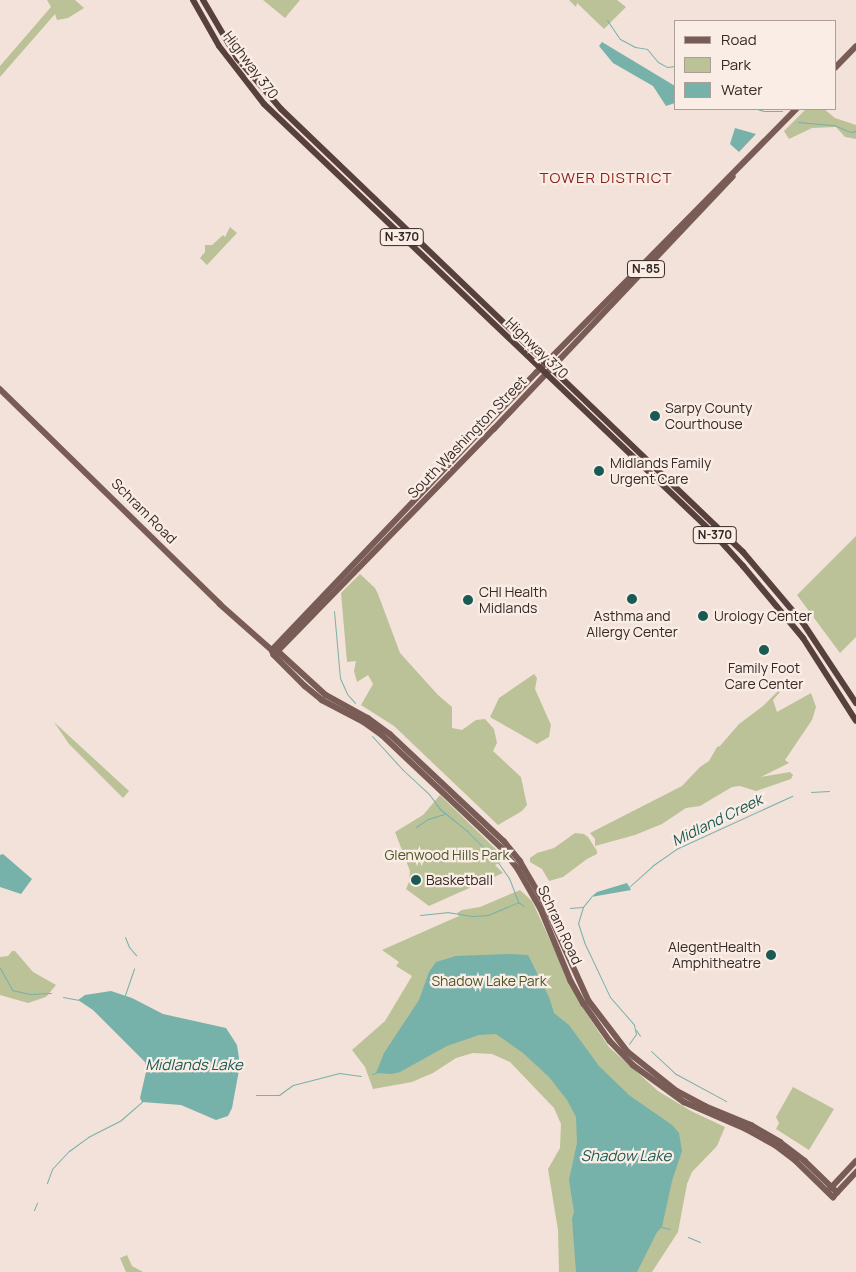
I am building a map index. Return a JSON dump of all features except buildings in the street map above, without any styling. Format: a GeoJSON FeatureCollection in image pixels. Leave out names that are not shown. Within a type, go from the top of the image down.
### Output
{"type":"FeatureCollection","features":[{"type":"Feature","properties":{"kind":"highway","name":"Highway 370"},"geometry":{"type":"LineString","coordinates":[[193,0],[231,63],[264,104],[491,322],[606,419],[721,529],[769,581],[815,639],[856,703]]}},
{"type":"Feature","properties":{"kind":"highway","name":"Highway 370"},"geometry":{"type":"LineString","coordinates":[[203,0],[237,58],[268,100],[330,156],[543,366]]}},
{"type":"Feature","properties":{"kind":"highway"},"geometry":{"type":"LineString","coordinates":[[208,27],[261,94],[268,100]]}},
{"type":"Feature","properties":{"kind":"highway","name":"Highway 370"},"geometry":{"type":"LineString","coordinates":[[549,371],[715,535],[754,577],[803,638],[856,721]]}},
{"type":"Feature","properties":{"kind":"main road"},"geometry":{"type":"LineString","coordinates":[[836,67],[856,46]]}},
{"type":"Feature","properties":{"kind":"main road","name":"South Washington Street"},"geometry":{"type":"LineString","coordinates":[[313,609],[543,366],[721,183],[738,169],[795,110]]}},
{"type":"Feature","properties":{"kind":"main road","name":"South Washington Street"},"geometry":{"type":"LineString","coordinates":[[313,609],[494,429],[725,187],[738,169]]}},
{"type":"Feature","properties":{"kind":"main road","name":"Schram Road"},"geometry":{"type":"LineString","coordinates":[[0,388],[220,604],[326,695],[368,718],[390,734],[510,848],[550,913],[575,974],[589,1001],[628,1052],[658,1078],[687,1097],[751,1125],[780,1142],[835,1194],[856,1172]]}},
{"type":"Feature","properties":{"kind":"main road"},"geometry":{"type":"LineString","coordinates":[[494,429],[494,425],[513,398]]}},
{"type":"Feature","properties":{"kind":"main road"},"geometry":{"type":"LineString","coordinates":[[472,451],[488,430],[488,424]]}},
{"type":"Feature","properties":{"kind":"main road"},"geometry":{"type":"LineString","coordinates":[[274,652],[313,609]]}},
{"type":"Feature","properties":{"kind":"main road"},"geometry":{"type":"LineString","coordinates":[[829,1189],[856,1161]]}},
{"type":"Feature","properties":{"kind":"green space"},"geometry":{"type":"Polygon","coordinates":[[[47,0],[75,0],[84,8],[68,18],[57,20],[55,14],[0,77],[0,66],[51,7],[47,0]]]}},
{"type":"Feature","properties":{"kind":"green space"},"geometry":{"type":"Polygon","coordinates":[[[263,0],[300,0],[285,18],[263,0]]]}},
{"type":"Feature","properties":{"kind":"green space"},"geometry":{"type":"Polygon","coordinates":[[[569,0],[617,0],[626,7],[604,29],[577,3],[576,7],[569,0]]]}},
{"type":"Feature","properties":{"kind":"green space"},"geometry":{"type":"Polygon","coordinates":[[[805,110],[825,110],[835,118],[856,125],[856,139],[845,137],[836,127],[812,128],[789,139],[784,131],[805,110]]]}},
{"type":"Feature","properties":{"kind":"green space"},"geometry":{"type":"Polygon","coordinates":[[[230,227],[237,233],[207,265],[200,258],[205,252],[205,245],[212,245],[223,235],[225,237],[230,227]]]}},
{"type":"Feature","properties":{"kind":"green space"},"geometry":{"type":"Polygon","coordinates":[[[856,536],[856,637],[840,653],[797,595],[856,536]]]}},
{"type":"Feature","properties":{"kind":"green space"},"geometry":{"type":"Polygon","coordinates":[[[360,574],[375,588],[400,653],[438,695],[452,707],[452,728],[462,730],[476,720],[485,719],[494,729],[497,743],[493,751],[521,777],[527,805],[522,811],[498,825],[394,726],[361,705],[373,684],[368,675],[357,682],[354,671],[356,661],[347,662],[341,593],[360,574]]]}},
{"type":"Feature","properties":{"kind":"green space"},"geometry":{"type":"Polygon","coordinates":[[[534,674],[537,678],[535,689],[551,725],[549,737],[537,744],[490,717],[499,698],[534,674]]]}},
{"type":"Feature","properties":{"kind":"green space"},"geometry":{"type":"Polygon","coordinates":[[[778,691],[780,692],[773,700],[777,712],[811,693],[816,707],[812,720],[785,760],[789,763],[761,777],[790,772],[793,775],[791,779],[756,791],[740,786],[732,787],[700,806],[686,808],[662,824],[635,835],[595,846],[595,839],[590,833],[682,786],[700,767],[709,761],[717,747],[739,724],[763,706],[778,691]]]}},
{"type":"Feature","properties":{"kind":"green space"},"geometry":{"type":"Polygon","coordinates":[[[54,722],[129,791],[123,798],[69,744],[54,722]]]}},
{"type":"Feature","properties":{"kind":"green space","name":"Glenwood Hills Park"},"geometry":{"type":"Polygon","coordinates":[[[440,795],[507,860],[495,865],[503,873],[429,906],[406,889],[410,871],[395,832],[423,815],[440,795]]]}},
{"type":"Feature","properties":{"kind":"green space"},"geometry":{"type":"Polygon","coordinates":[[[575,833],[584,834],[588,837],[597,854],[563,877],[549,881],[542,869],[530,862],[530,858],[537,853],[554,848],[575,833]]]}},
{"type":"Feature","properties":{"kind":"green space","name":"Shadow Lake Park"},"geometry":{"type":"Polygon","coordinates":[[[520,890],[532,901],[578,1001],[609,1047],[658,1091],[691,1111],[725,1127],[717,1146],[692,1172],[687,1184],[678,1232],[652,1272],[559,1272],[558,1230],[548,1169],[560,1148],[561,1124],[554,1108],[510,1062],[492,1054],[473,1053],[456,1058],[433,1073],[412,1082],[373,1089],[365,1067],[352,1050],[385,1021],[412,976],[396,966],[399,962],[382,950],[459,916],[457,913],[462,910],[480,907],[520,890]]]}},
{"type":"Feature","properties":{"kind":"green space"},"geometry":{"type":"Polygon","coordinates":[[[12,951],[15,951],[33,972],[56,985],[46,997],[28,1003],[0,995],[0,957],[8,956],[12,951]]]}},
{"type":"Feature","properties":{"kind":"green space"},"geometry":{"type":"Polygon","coordinates":[[[793,1087],[834,1109],[809,1150],[776,1129],[779,1123],[776,1117],[793,1087]]]}},
{"type":"Feature","properties":{"kind":"green space"},"geometry":{"type":"Polygon","coordinates":[[[127,1255],[132,1266],[143,1272],[126,1272],[120,1258],[127,1255]]]}},
{"type":"Feature","properties":{"kind":"water"},"geometry":{"type":"Polygon","coordinates":[[[602,42],[674,85],[674,103],[666,106],[653,86],[613,63],[599,46],[602,42]]]}},
{"type":"Feature","properties":{"kind":"water"},"geometry":{"type":"Polygon","coordinates":[[[735,128],[756,134],[739,152],[730,144],[735,128]]]}},
{"type":"Feature","properties":{"kind":"water"},"geometry":{"type":"Polygon","coordinates":[[[3,854],[32,879],[21,894],[0,887],[0,855],[3,854]]]}},
{"type":"Feature","properties":{"kind":"water"},"geometry":{"type":"Polygon","coordinates":[[[627,883],[631,890],[591,897],[597,892],[627,883]]]}},
{"type":"Feature","properties":{"kind":"water","name":"Shadow Lake"},"geometry":{"type":"Polygon","coordinates":[[[528,955],[549,997],[554,1013],[569,1025],[599,1066],[629,1095],[672,1125],[679,1133],[682,1151],[672,1181],[662,1227],[657,1232],[637,1272],[576,1272],[572,1219],[574,1212],[569,1180],[577,1143],[576,1117],[567,1100],[549,1077],[523,1053],[496,1034],[479,1035],[447,1046],[400,1072],[392,1074],[376,1073],[384,1053],[419,1000],[429,972],[436,962],[456,956],[528,955]]]}},
{"type":"Feature","properties":{"kind":"water","name":"Midlands Lake"},"geometry":{"type":"Polygon","coordinates":[[[111,991],[132,998],[163,1014],[226,1028],[237,1045],[240,1065],[232,1108],[228,1116],[216,1120],[181,1105],[142,1102],[140,1098],[146,1072],[145,1062],[93,1010],[78,1000],[85,995],[111,991]]]}},
{"type":"Feature","properties":{"kind":"waterway"},"geometry":{"type":"LineString","coordinates":[[607,20],[620,39],[635,47],[647,49],[658,62],[667,67],[674,66]]}},
{"type":"Feature","properties":{"kind":"waterway"},"geometry":{"type":"LineString","coordinates":[[760,110],[782,111]]}},
{"type":"Feature","properties":{"kind":"waterway"},"geometry":{"type":"LineString","coordinates":[[798,122],[834,125],[850,132],[856,131]]}},
{"type":"Feature","properties":{"kind":"waterway"},"geometry":{"type":"LineString","coordinates":[[334,611],[340,678],[347,694],[355,703]]}},
{"type":"Feature","properties":{"kind":"waterway"},"geometry":{"type":"LineString","coordinates":[[372,736],[402,769],[429,794],[440,809],[468,832],[497,861],[509,878],[518,902],[524,906]]}},
{"type":"Feature","properties":{"kind":"waterway","name":"Midland Creek"},"geometry":{"type":"LineString","coordinates":[[811,792],[829,791]]}},
{"type":"Feature","properties":{"kind":"waterway","name":"Midland Creek"},"geometry":{"type":"LineString","coordinates":[[629,887],[652,866],[676,849],[792,796]]}},
{"type":"Feature","properties":{"kind":"waterway"},"geometry":{"type":"LineString","coordinates":[[416,827],[428,819],[444,814]]}},
{"type":"Feature","properties":{"kind":"waterway","name":"Midland Creek"},"geometry":{"type":"LineString","coordinates":[[591,897],[583,907],[578,923],[584,942],[610,997],[634,1025],[636,1034],[629,1044]]}},
{"type":"Feature","properties":{"kind":"waterway"},"geometry":{"type":"LineString","coordinates":[[420,915],[447,912],[472,916],[488,915],[518,902]]}},
{"type":"Feature","properties":{"kind":"waterway"},"geometry":{"type":"LineString","coordinates":[[570,908],[582,907]]}},
{"type":"Feature","properties":{"kind":"waterway"},"geometry":{"type":"LineString","coordinates":[[125,937],[129,947],[136,955]]}},
{"type":"Feature","properties":{"kind":"waterway","name":"Midland Creek"},"geometry":{"type":"LineString","coordinates":[[0,968],[12,990],[30,994],[51,993]]}},
{"type":"Feature","properties":{"kind":"waterway"},"geometry":{"type":"LineString","coordinates":[[125,995],[134,969]]}},
{"type":"Feature","properties":{"kind":"waterway","name":"Midland Creek"},"geometry":{"type":"LineString","coordinates":[[63,997],[78,1000]]}},
{"type":"Feature","properties":{"kind":"waterway","name":"Midland Creek"},"geometry":{"type":"LineString","coordinates":[[636,1030],[640,1036]]}},
{"type":"Feature","properties":{"kind":"waterway"},"geometry":{"type":"LineString","coordinates":[[651,1051],[676,1074],[726,1101]]}},
{"type":"Feature","properties":{"kind":"waterway","name":"Midland Creek"},"geometry":{"type":"LineString","coordinates":[[256,1095],[279,1095],[293,1085],[339,1073],[361,1076]]}},
{"type":"Feature","properties":{"kind":"waterway","name":"Midland Creek"},"geometry":{"type":"LineString","coordinates":[[372,1074],[376,1073]]}},
{"type":"Feature","properties":{"kind":"waterway"},"geometry":{"type":"LineString","coordinates":[[47,1183],[52,1169],[69,1151],[88,1137],[121,1120],[142,1102]]}},
{"type":"Feature","properties":{"kind":"waterway"},"geometry":{"type":"LineString","coordinates":[[34,1210],[37,1203]]}},
{"type":"Feature","properties":{"kind":"waterway"},"geometry":{"type":"LineString","coordinates":[[662,1227],[670,1229]]}},
{"type":"Feature","properties":{"kind":"waterway"},"geometry":{"type":"LineString","coordinates":[[688,1237],[700,1242]]}},
{"type":"Feature","properties":{"kind":"place","name":"Sarpy County Courthouse"},"geometry":{"type":"Point","coordinates":[655,416]}},
{"type":"Feature","properties":{"kind":"place","name":"Midlands Family Urgent Care"},"geometry":{"type":"Point","coordinates":[599,471]}},
{"type":"Feature","properties":{"kind":"place","name":"Asthma and Allergy Center"},"geometry":{"type":"Point","coordinates":[632,599]}},
{"type":"Feature","properties":{"kind":"place","name":"CHI Health Midlands"},"geometry":{"type":"Point","coordinates":[468,600]}},
{"type":"Feature","properties":{"kind":"place","name":"Urology Center"},"geometry":{"type":"Point","coordinates":[703,616]}},
{"type":"Feature","properties":{"kind":"place","name":"Family Foot Care Center"},"geometry":{"type":"Point","coordinates":[764,650]}},
{"type":"Feature","properties":{"kind":"place","name":"Basketball"},"geometry":{"type":"Point","coordinates":[416,880]}},
{"type":"Feature","properties":{"kind":"place","name":"AlegentHealth Amphitheatre"},"geometry":{"type":"Point","coordinates":[771,955]}},
{"type":"Feature","properties":{"kind":"district","name":"TOWER DISTRICT"},"geometry":{"type":"Point","coordinates":[606,178]}}]}
